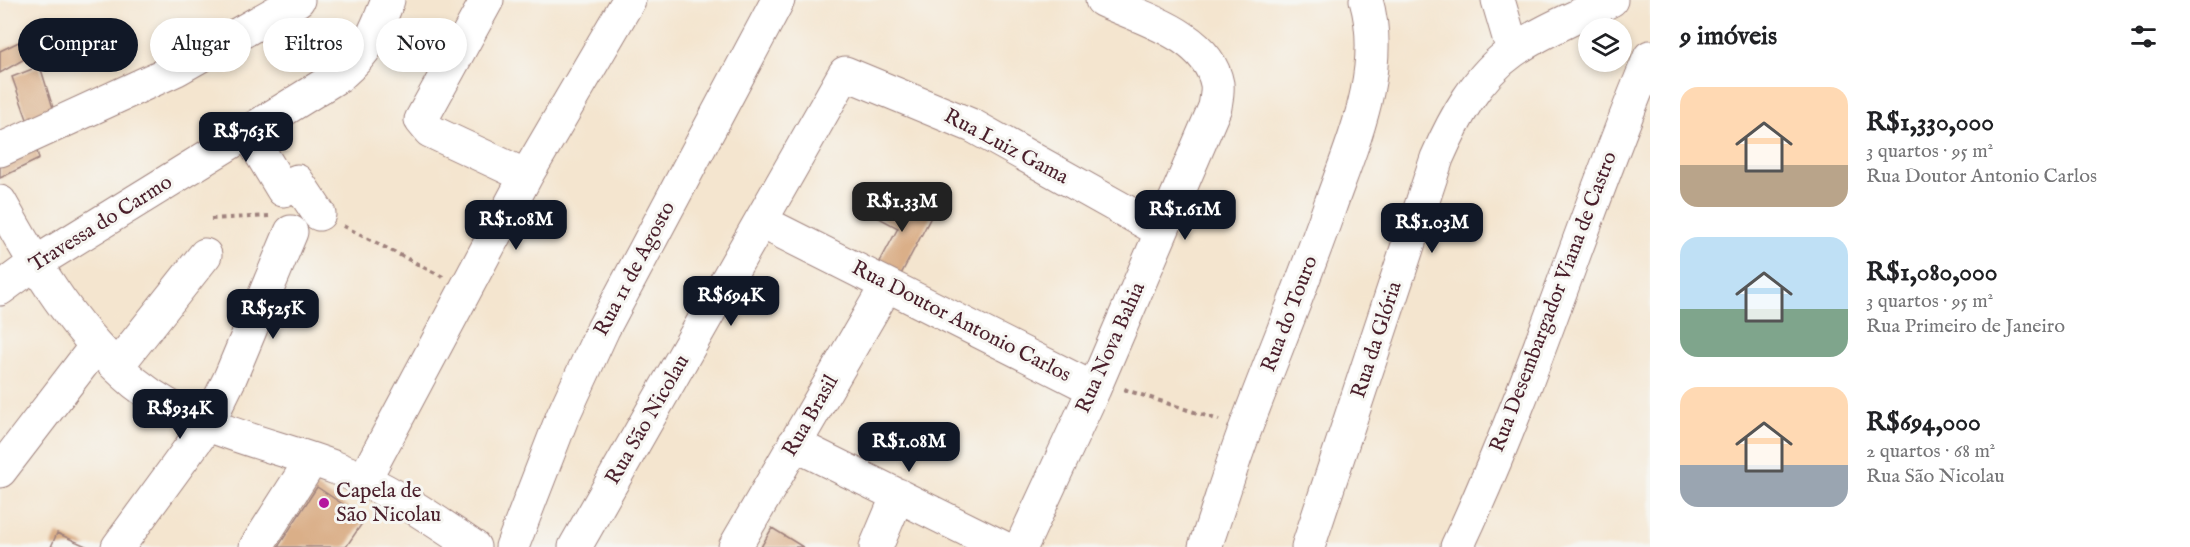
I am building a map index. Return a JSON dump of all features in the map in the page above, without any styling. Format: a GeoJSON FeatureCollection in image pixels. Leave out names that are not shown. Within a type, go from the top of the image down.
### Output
{"type":"FeatureCollection","features":[{"type":"Feature","properties":{"kind":"street"},"geometry":{"type":"LineString","coordinates":[[0,150],[177,69],[298,0]]}},
{"type":"Feature","properties":{"kind":"street","name":"Travessa do Carmo"},"geometry":{"type":"LineString","coordinates":[[0,289],[34,264],[340,75],[361,56],[376,31],[388,0]]}},
{"type":"Feature","properties":{"kind":"street"},"geometry":{"type":"LineString","coordinates":[[487,0],[422,120],[430,131],[526,176]]}},
{"type":"Feature","properties":{"kind":"street"},"geometry":{"type":"LineString","coordinates":[[364,480],[468,290],[526,176],[629,0]]}},
{"type":"Feature","properties":{"kind":"street","name":"Rua 11 de Agosto"},"geometry":{"type":"LineString","coordinates":[[512,547],[562,418],[603,329],[778,0]]}},
{"type":"Feature","properties":{"kind":"street","name":"Rua Nova Bahia"},"geometry":{"type":"LineString","coordinates":[[1021,547],[1110,389],[1161,231],[1215,107],[1217,85],[1209,64],[1198,49],[1183,38],[1102,0]]}},
{"type":"Feature","properties":{"kind":"street","name":"Rua do Touro"},"geometry":{"type":"LineString","coordinates":[[1205,547],[1246,428],[1298,299],[1359,123],[1370,80],[1371,18],[1366,0]]}},
{"type":"Feature","properties":{"kind":"street"},"geometry":{"type":"LineString","coordinates":[[1498,0],[1513,51]]}},
{"type":"Feature","properties":{"kind":"street","name":"Rua da Glória"},"geometry":{"type":"LineString","coordinates":[[1308,547],[1437,158],[1453,122],[1485,77],[1513,51],[1611,0]]}},
{"type":"Feature","properties":{"kind":"street","name":"Rua Desembargador Viana de Castro"},"geometry":{"type":"LineString","coordinates":[[1457,547],[1536,362],[1596,189],[1650,57]]}},
{"type":"Feature","properties":{"kind":"street","name":"Rua Luiz Gama"},"geometry":{"type":"LineString","coordinates":[[845,73],[973,126],[1161,231]]}},
{"type":"Feature","properties":{"kind":"street","name":"Rua São Nicolau"},"geometry":{"type":"LineString","coordinates":[[575,547],[845,73]]}},
{"type":"Feature","properties":{"kind":"street"},"geometry":{"type":"LineString","coordinates":[[248,132],[283,190],[297,182],[319,214]]}},
{"type":"Feature","properties":{"kind":"street"},"geometry":{"type":"LineString","coordinates":[[0,202],[34,264],[106,356],[152,394],[207,425],[364,480],[436,537],[474,547]]}},
{"type":"Feature","properties":{"kind":"street","name":"Rua Doutor Antonio Carlos"},"geometry":{"type":"LineString","coordinates":[[762,222],[888,285],[1110,389]]}},
{"type":"Feature","properties":{"kind":"street"},"geometry":{"type":"LineString","coordinates":[[118,547],[207,425],[230,378],[283,224]]}},
{"type":"Feature","properties":{"kind":"street"},"geometry":{"type":"LineString","coordinates":[[0,471],[106,356],[205,255]]}},
{"type":"Feature","properties":{"kind":"street","name":"Rua Brasil"},"geometry":{"type":"LineString","coordinates":[[735,547],[888,285]]}},
{"type":"Feature","properties":{"kind":"street"},"geometry":{"type":"LineString","coordinates":[[794,444],[1002,547]]}},
{"type":"Feature","properties":{"kind":"street"},"geometry":{"type":"LineString","coordinates":[[256,547],[311,461]]}},
{"type":"Feature","properties":{"kind":"street"},"geometry":{"type":"LineString","coordinates":[[876,547],[898,495]]}},
{"type":"Feature","properties":{"kind":"path"},"geometry":{"type":"LineString","coordinates":[[319,214],[468,290]]}},
{"type":"Feature","properties":{"kind":"path"},"geometry":{"type":"LineString","coordinates":[[211,219],[283,224]]}},
{"type":"Feature","properties":{"kind":"path"},"geometry":{"type":"LineString","coordinates":[[1110,389],[1246,428]]}},
{"type":"Feature","properties":{"kind":"building"},"geometry":{"type":"Polygon","coordinates":[[[18,42],[18,63],[0,73],[0,51],[18,42]]]}},
{"type":"Feature","properties":{"kind":"building"},"geometry":{"type":"Polygon","coordinates":[[[25,72],[42,72],[53,108],[28,122],[12,77],[25,72]]]}},
{"type":"Feature","properties":{"kind":"building"},"geometry":{"type":"Polygon","coordinates":[[[34,139],[39,159],[0,178],[0,155],[34,139]]]}},
{"type":"Feature","properties":{"kind":"building"},"geometry":{"type":"Polygon","coordinates":[[[893,192],[933,213],[898,280],[876,269],[898,228],[879,218],[893,192]]]}},
{"type":"Feature","properties":{"kind":"building","name":"Capela de São Nicolau"},"geometry":{"type":"Polygon","coordinates":[[[317,487],[365,519],[346,547],[278,547],[317,487]]]}},
{"type":"Feature","properties":{"kind":"building"},"geometry":{"type":"Polygon","coordinates":[[[772,528],[803,547],[761,547],[772,528]]]}},
{"type":"Feature","properties":{"kind":"building"},"geometry":{"type":"Polygon","coordinates":[[[57,533],[88,547],[51,547],[57,533]]]}},
{"type":"Feature","properties":{"kind":"place","name":"Capela de São Nicolau"},"geometry":{"type":"Point","coordinates":[324,503]}}]}
